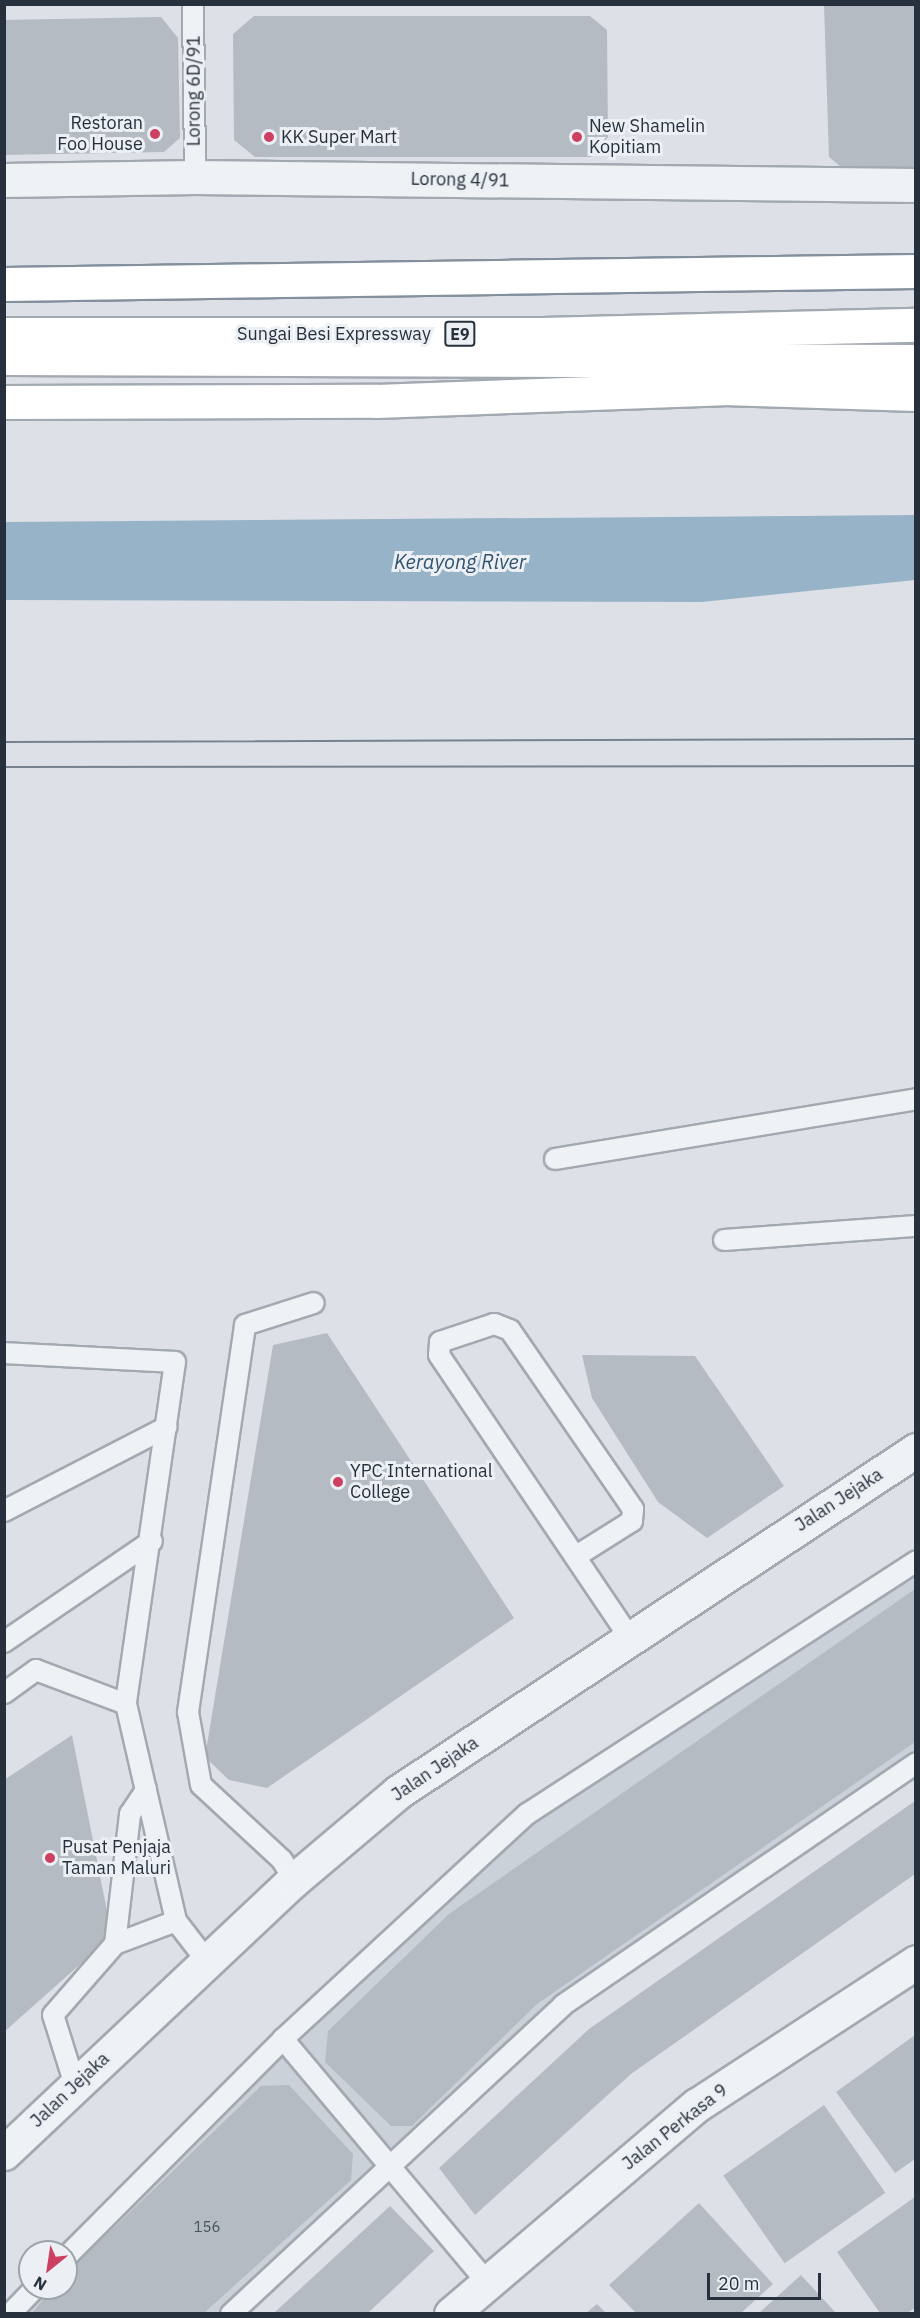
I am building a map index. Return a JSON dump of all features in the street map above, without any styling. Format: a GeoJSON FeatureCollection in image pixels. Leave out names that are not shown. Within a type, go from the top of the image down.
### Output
{"type":"FeatureCollection","features":[{"type":"Feature","properties":{"kind":"highway"},"geometry":{"type":"LineString","coordinates":[[4,278],[466,274],[909,276]]}},
{"type":"Feature","properties":{"kind":"highway"},"geometry":{"type":"LineString","coordinates":[[4,284],[909,276]]}},
{"type":"Feature","properties":{"kind":"highway","name":"Sungai Besi Expressway"},"geometry":{"type":"LineString","coordinates":[[4,334],[542,334],[915,325]]}},
{"type":"Feature","properties":{"kind":"highway","name":"E9"},"geometry":{"type":"LineString","coordinates":[[4,358],[915,361]]}},
{"type":"Feature","properties":{"kind":"highway"},"geometry":{"type":"LineString","coordinates":[[4,402],[376,401],[723,388],[915,394]]}},
{"type":"Feature","properties":{"kind":"street","name":"Lorong 4/91"},"geometry":{"type":"LineString","coordinates":[[4,180],[195,177],[915,185]]}},
{"type":"Feature","properties":{"kind":"street","name":"Jalan Jejaka"},"geometry":{"type":"LineString","coordinates":[[6,2146],[75,2085],[294,1880],[398,1792],[915,1450]]}},
{"type":"Feature","properties":{"kind":"street","name":"Jalan Perkasa 9"},"geometry":{"type":"LineString","coordinates":[[451,2313],[486,2281],[697,2105],[915,1962]]}},
{"type":"Feature","properties":{"kind":"lane","name":"Lorong 6D/91"},"geometry":{"type":"LineString","coordinates":[[193,4],[195,177]]}},
{"type":"Feature","properties":{"kind":"lane"},"geometry":{"type":"LineString","coordinates":[[555,1159],[915,1099]]}},
{"type":"Feature","properties":{"kind":"lane"},"geometry":{"type":"LineString","coordinates":[[724,1240],[915,1226]]}},
{"type":"Feature","properties":{"kind":"lane"},"geometry":{"type":"LineString","coordinates":[[294,1880],[282,1860],[201,1785],[188,1712],[245,1325],[314,1303]]}},
{"type":"Feature","properties":{"kind":"lane"},"geometry":{"type":"LineString","coordinates":[[578,1555],[632,1521],[633,1509],[510,1330],[494,1324],[440,1342],[439,1355],[578,1555],[630,1638]]}},
{"type":"Feature","properties":{"kind":"lane"},"geometry":{"type":"LineString","coordinates":[[4,1353],[175,1362],[152,1541],[126,1704],[176,1921],[207,1961]]}},
{"type":"Feature","properties":{"kind":"lane"},"geometry":{"type":"LineString","coordinates":[[4,1511],[167,1427]]}},
{"type":"Feature","properties":{"kind":"lane"},"geometry":{"type":"LineString","coordinates":[[4,1642],[152,1541]]}},
{"type":"Feature","properties":{"kind":"lane"},"geometry":{"type":"LineString","coordinates":[[78,2245],[283,2038],[527,1814],[915,1561]]}},
{"type":"Feature","properties":{"kind":"lane"},"geometry":{"type":"LineString","coordinates":[[4,1693],[36,1670],[126,1704]]}},
{"type":"Feature","properties":{"kind":"lane"},"geometry":{"type":"LineString","coordinates":[[231,2313],[391,2167],[562,2005],[915,1763]]}},
{"type":"Feature","properties":{"kind":"lane"},"geometry":{"type":"LineString","coordinates":[[115,1944],[130,1814],[146,1790]]}},
{"type":"Feature","properties":{"kind":"lane"},"geometry":{"type":"LineString","coordinates":[[75,2085],[53,2015],[115,1944],[176,1921]]}},
{"type":"Feature","properties":{"kind":"lane"},"geometry":{"type":"LineString","coordinates":[[283,2038],[486,2281]]}},
{"type":"Feature","properties":{"kind":"lane"},"geometry":{"type":"LineString","coordinates":[[10,2313],[23,2300]]}},
{"type":"Feature","properties":{"kind":"shaded area"},"geometry":{"type":"Polygon","coordinates":[[[915,1571],[915,1751],[550,2003],[219,2313],[24,2314],[38,2300],[78,2300],[78,2260],[299,2038],[531,1822],[915,1571]]]}},
{"type":"Feature","properties":{"kind":"water","name":"Kerayong River"},"geometry":{"type":"Polygon","coordinates":[[[915,515],[915,580],[702,602],[5,600],[5,522],[915,515]]]}},
{"type":"Feature","properties":{"kind":"building"},"geometry":{"type":"Polygon","coordinates":[[[824,4],[915,4],[915,169],[846,171],[829,157],[824,4]]]}},
{"type":"Feature","properties":{"kind":"building"},"geometry":{"type":"Polygon","coordinates":[[[254,16],[590,16],[607,30],[608,137],[591,157],[255,157],[234,140],[233,34],[254,16]]]}},
{"type":"Feature","properties":{"kind":"building"},"geometry":{"type":"Polygon","coordinates":[[[161,17],[178,38],[180,138],[164,152],[4,155],[4,20],[161,17]]]}},
{"type":"Feature","properties":{"kind":"building","name":"YPC International College"},"geometry":{"type":"Polygon","coordinates":[[[327,1333],[514,1618],[267,1788],[229,1780],[205,1757],[273,1345],[327,1333]]]}},
{"type":"Feature","properties":{"kind":"building"},"geometry":{"type":"Polygon","coordinates":[[[582,1355],[695,1356],[784,1486],[707,1538],[658,1502],[592,1398],[582,1355]]]}},
{"type":"Feature","properties":{"kind":"building"},"geometry":{"type":"Polygon","coordinates":[[[915,1589],[915,1742],[537,2004],[412,2126],[391,2126],[325,2062],[328,2031],[449,1914],[915,1589]]]}},
{"type":"Feature","properties":{"kind":"building","name":"Pusat Penjaja Taman Maluri"},"geometry":{"type":"Polygon","coordinates":[[[72,1735],[112,1936],[4,2032],[4,1780],[72,1735]]]}},
{"type":"Feature","properties":{"kind":"building"},"geometry":{"type":"Polygon","coordinates":[[[915,1801],[915,1874],[631,2074],[475,2215],[439,2168],[589,2029],[915,1801]]]}},
{"type":"Feature","properties":{"kind":"building"},"geometry":{"type":"Polygon","coordinates":[[[915,2035],[915,2159],[895,2173],[836,2092],[915,2035]]]}},
{"type":"Feature","properties":{"kind":"building"},"geometry":{"type":"Polygon","coordinates":[[[289,2085],[353,2154],[351,2180],[204,2313],[32,2313],[43,2300],[78,2300],[78,2262],[261,2086],[289,2085]]]}},
{"type":"Feature","properties":{"kind":"building"},"geometry":{"type":"Polygon","coordinates":[[[824,2105],[885,2193],[785,2263],[723,2176],[824,2105]]]}},
{"type":"Feature","properties":{"kind":"building"},"geometry":{"type":"Polygon","coordinates":[[[915,2197],[915,2308],[907,2313],[880,2313],[837,2252],[915,2197]]]}},
{"type":"Feature","properties":{"kind":"building"},"geometry":{"type":"Polygon","coordinates":[[[699,2203],[773,2284],[741,2313],[636,2313],[609,2285],[699,2203]]]}},
{"type":"Feature","properties":{"kind":"building"},"geometry":{"type":"Polygon","coordinates":[[[390,2206],[434,2251],[368,2313],[274,2313],[390,2206]]]}},
{"type":"Feature","properties":{"kind":"building"},"geometry":{"type":"Polygon","coordinates":[[[801,2275],[836,2313],[759,2313],[801,2275]]]}},
{"type":"Feature","properties":{"kind":"building"},"geometry":{"type":"Polygon","coordinates":[[[597,2304],[606,2313],[586,2313],[597,2304]]]}},
{"type":"Feature","properties":{"kind":"tram line"},"geometry":{"type":"LineString","coordinates":[[4,742],[916,739]]}},
{"type":"Feature","properties":{"kind":"tram line"},"geometry":{"type":"LineString","coordinates":[[4,767],[916,766]]}},
{"type":"Feature","properties":{"kind":"place","name":"Restoran Foo House"},"geometry":{"type":"Point","coordinates":[155,134]}},
{"type":"Feature","properties":{"kind":"place","name":"KK Super Mart"},"geometry":{"type":"Point","coordinates":[269,137]}},
{"type":"Feature","properties":{"kind":"place","name":"New Shamelin Kopitiam"},"geometry":{"type":"Point","coordinates":[577,137]}},
{"type":"Feature","properties":{"kind":"place","name":"YPC International College"},"geometry":{"type":"Point","coordinates":[338,1482]}},
{"type":"Feature","properties":{"kind":"place","name":"Pusat Penjaja Taman Maluri"},"geometry":{"type":"Point","coordinates":[50,1858]}}]}
